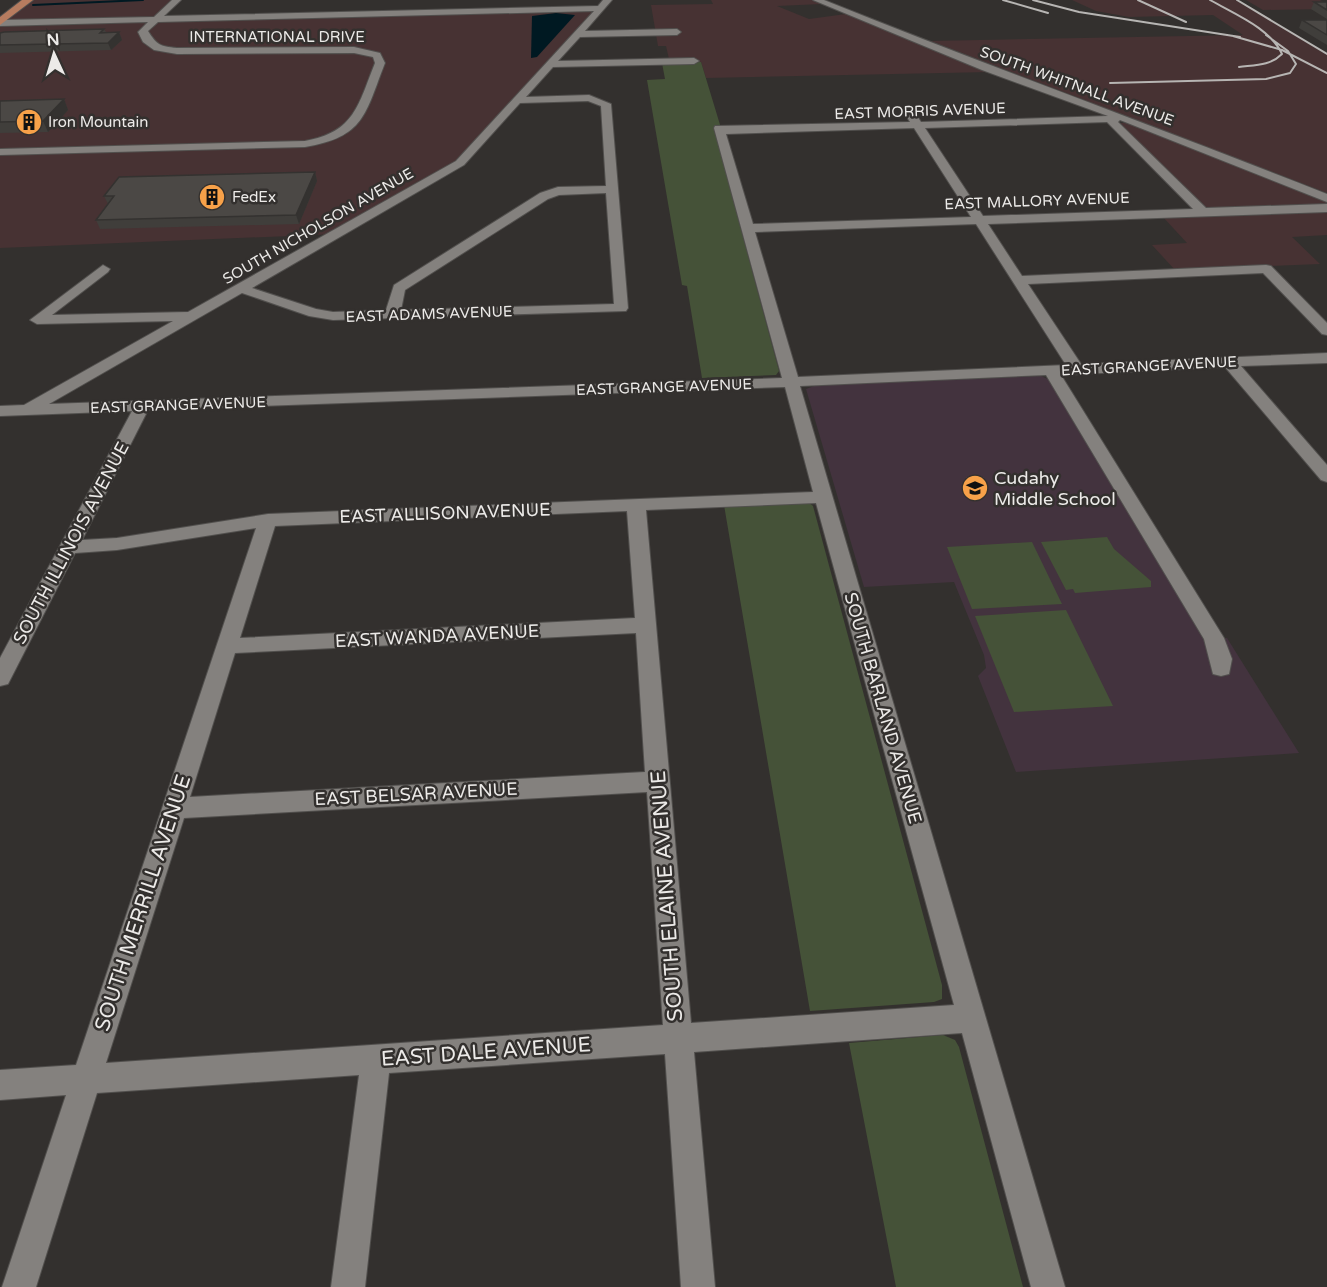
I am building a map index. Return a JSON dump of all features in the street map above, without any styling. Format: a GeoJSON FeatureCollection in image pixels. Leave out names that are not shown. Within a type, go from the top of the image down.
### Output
{"type":"FeatureCollection","features":[{"type":"Feature","properties":{"kind":"main road"},"geometry":{"type":"LineString","coordinates":[[1,19],[14,0]]}},
{"type":"Feature","properties":{"kind":"main road"},"geometry":{"type":"LineString","coordinates":[[1,19],[28,0]]}},
{"type":"Feature","properties":{"kind":"street","name":"INTERNATIONAL DRIVE"},"geometry":{"type":"LineString","coordinates":[[0,152],[321,142],[341,135],[353,126],[380,63],[374,54],[354,50],[166,50],[152,45],[146,40],[146,34],[142,32],[151,21],[160,17],[177,0]]}},
{"type":"Feature","properties":{"kind":"street","name":"SOUTH WHITNALL AVENUE"},"geometry":{"type":"LineString","coordinates":[[817,0],[1116,119],[1327,198]]}},
{"type":"Feature","properties":{"kind":"street"},"geometry":{"type":"LineString","coordinates":[[1,19],[160,17],[604,4]]}},
{"type":"Feature","properties":{"kind":"street","name":"SOUTH NICHOLSON AVENUE"},"geometry":{"type":"LineString","coordinates":[[0,425],[460,163],[520,100],[604,4]]}},
{"type":"Feature","properties":{"kind":"street"},"geometry":{"type":"LineString","coordinates":[[578,34],[677,32]]}},
{"type":"Feature","properties":{"kind":"street"},"geometry":{"type":"LineString","coordinates":[[552,64],[694,61]]}},
{"type":"Feature","properties":{"kind":"street"},"geometry":{"type":"LineString","coordinates":[[392,315],[399,288],[544,196],[558,191],[611,189],[606,104],[600,100],[520,100]]}},
{"type":"Feature","properties":{"kind":"street"},"geometry":{"type":"LineString","coordinates":[[907,110],[1077,370]]}},
{"type":"Feature","properties":{"kind":"street"},"geometry":{"type":"LineString","coordinates":[[1116,119],[1203,212]]}},
{"type":"Feature","properties":{"kind":"street","name":"EAST MORRIS AVENUE"},"geometry":{"type":"LineString","coordinates":[[720,130],[1116,119]]}},
{"type":"Feature","properties":{"kind":"street","name":"SOUTH BARLAND AVENUE"},"geometry":{"type":"LineString","coordinates":[[720,130],[1048,1287]]}},
{"type":"Feature","properties":{"kind":"street","name":"EAST ADAMS AVENUE"},"geometry":{"type":"LineString","coordinates":[[242,289],[314,313],[333,316],[621,308],[611,189]]}},
{"type":"Feature","properties":{"kind":"street","name":"EAST MALLORY AVENUE"},"geometry":{"type":"LineString","coordinates":[[749,228],[1327,208]]}},
{"type":"Feature","properties":{"kind":"street"},"geometry":{"type":"LineString","coordinates":[[103,269],[37,320],[190,316]]}},
{"type":"Feature","properties":{"kind":"street"},"geometry":{"type":"LineString","coordinates":[[1018,280],[1266,269],[1327,331]]}},
{"type":"Feature","properties":{"kind":"street","name":"EAST GRANGE AVENUE"},"geometry":{"type":"LineString","coordinates":[[0,411],[791,382],[1327,358]]}},
{"type":"Feature","properties":{"kind":"street"},"geometry":{"type":"LineString","coordinates":[[1230,363],[1327,476]]}},
{"type":"Feature","properties":{"kind":"street"},"geometry":{"type":"LineString","coordinates":[[1051,371],[1214,638],[1221,659],[1221,668]]}},
{"type":"Feature","properties":{"kind":"street","name":"SOUTH ILLINOIS AVENUE"},"geometry":{"type":"LineString","coordinates":[[0,678],[142,407]]}},
{"type":"Feature","properties":{"kind":"street","name":"EAST ALLISON AVENUE"},"geometry":{"type":"LineString","coordinates":[[70,547],[117,544],[268,520],[823,497]]}},
{"type":"Feature","properties":{"kind":"street","name":"SOUTH ELAINE AVENUE"},"geometry":{"type":"LineString","coordinates":[[636,505],[698,1287]]}},
{"type":"Feature","properties":{"kind":"street","name":"SOUTH MERRILL AVENUE"},"geometry":{"type":"LineString","coordinates":[[19,1287],[268,520]]}},
{"type":"Feature","properties":{"kind":"street","name":"EAST WANDA AVENUE"},"geometry":{"type":"LineString","coordinates":[[228,646],[646,625]]}},
{"type":"Feature","properties":{"kind":"street","name":"EAST BELSAR AVENUE"},"geometry":{"type":"LineString","coordinates":[[175,808],[658,781]]}},
{"type":"Feature","properties":{"kind":"street","name":"EAST DALE AVENUE"},"geometry":{"type":"LineString","coordinates":[[0,1085],[972,1018]]}},
{"type":"Feature","properties":{"kind":"street"},"geometry":{"type":"LineString","coordinates":[[348,1287],[376,1060]]}},
{"type":"Feature","properties":{"kind":"shaded area"},"geometry":{"type":"Polygon","coordinates":[[[28,0],[177,0],[161,17],[601,8],[460,163],[337,234],[0,248],[0,22],[28,0]]]}},
{"type":"Feature","properties":{"kind":"shaded area"},"geometry":{"type":"Polygon","coordinates":[[[711,0],[813,0],[822,4],[777,6],[809,19],[846,14],[990,72],[706,78],[701,62],[669,59],[666,46],[658,46],[651,5],[713,4],[711,0]]]}},
{"type":"Feature","properties":{"kind":"shaded area"},"geometry":{"type":"Polygon","coordinates":[[[1072,0],[1236,0],[1327,55],[1327,193],[931,41],[1243,35],[1213,15],[1129,17],[1096,11],[1072,0]]]}},
{"type":"Feature","properties":{"kind":"shaded area"},"geometry":{"type":"Polygon","coordinates":[[[1246,0],[1320,0],[1327,4],[1327,9],[1263,10],[1246,0]]]}},
{"type":"Feature","properties":{"kind":"shaded area"},"geometry":{"type":"Polygon","coordinates":[[[1118,123],[1128,123],[1327,200],[1327,235],[1292,237],[1320,264],[1175,270],[1152,245],[1187,243],[1162,216],[1211,214],[1118,123]]]}},
{"type":"Feature","properties":{"kind":"shaded area","name":"Cudahy Middle School"},"geometry":{"type":"Polygon","coordinates":[[[1041,376],[1050,380],[1208,639],[1227,638],[1299,753],[1016,772],[978,676],[986,668],[984,655],[954,582],[864,587],[806,389],[817,385],[1041,376]]]}},
{"type":"Feature","properties":{"kind":"green space"},"geometry":{"type":"Polygon","coordinates":[[[701,62],[721,128],[714,129],[779,371],[776,375],[702,378],[687,286],[682,285],[647,80],[665,79],[662,63],[701,62]]]}},
{"type":"Feature","properties":{"kind":"green space"},"geometry":{"type":"Polygon","coordinates":[[[808,502],[813,506],[942,985],[942,999],[934,1002],[810,1011],[724,505],[808,502]]]}},
{"type":"Feature","properties":{"kind":"green space"},"geometry":{"type":"Polygon","coordinates":[[[1107,537],[1114,549],[1151,581],[1151,587],[1075,593],[1073,589],[1066,590],[1041,542],[1107,537]]]}},
{"type":"Feature","properties":{"kind":"green space"},"geometry":{"type":"Polygon","coordinates":[[[1032,542],[1062,604],[972,609],[947,547],[1032,542]]]}},
{"type":"Feature","properties":{"kind":"green space"},"geometry":{"type":"Polygon","coordinates":[[[1066,610],[1113,706],[1014,712],[975,616],[1066,610]]]}},
{"type":"Feature","properties":{"kind":"green space"},"geometry":{"type":"Polygon","coordinates":[[[943,1035],[955,1040],[959,1047],[1023,1287],[896,1287],[849,1043],[943,1035]]]}},
{"type":"Feature","properties":{"kind":"water"},"geometry":{"type":"Polygon","coordinates":[[[556,13],[575,15],[537,57],[531,58],[532,16],[556,13]]]}},
{"type":"Feature","properties":{"kind":"building"},"geometry":{"type":"Polygon","coordinates":[[[1314,2],[1327,2],[1327,10],[1314,2]]]}},
{"type":"Feature","properties":{"kind":"building"},"geometry":{"type":"Polygon","coordinates":[[[1302,20],[1327,20],[1327,35],[1302,20]]]}},
{"type":"Feature","properties":{"kind":"building"},"geometry":{"type":"Polygon","coordinates":[[[104,29],[100,33],[119,32],[108,43],[0,45],[0,33],[4,32],[104,29]]]}},
{"type":"Feature","properties":{"kind":"building"},"geometry":{"type":"Polygon","coordinates":[[[64,99],[43,121],[0,122],[0,101],[64,99]]]}},
{"type":"Feature","properties":{"kind":"building","name":"FedEx"},"geometry":{"type":"Polygon","coordinates":[[[315,172],[296,215],[96,220],[114,196],[104,196],[119,177],[315,172]]]}},
{"type":"Feature","properties":{"kind":"waterway"},"geometry":{"type":"LineString","coordinates":[[33,5],[143,0]]}},
{"type":"Feature","properties":{"kind":"railway"},"geometry":{"type":"LineString","coordinates":[[1003,0],[1048,13]]}},
{"type":"Feature","properties":{"kind":"railway"},"geometry":{"type":"LineString","coordinates":[[1033,0],[1079,12],[1240,37]]}},
{"type":"Feature","properties":{"kind":"railway"},"geometry":{"type":"LineString","coordinates":[[1138,0],[1186,22]]}},
{"type":"Feature","properties":{"kind":"railway"},"geometry":{"type":"LineString","coordinates":[[1210,0],[1240,16],[1269,38]]}},
{"type":"Feature","properties":{"kind":"railway"},"geometry":{"type":"LineString","coordinates":[[1237,0],[1327,54]]}},
{"type":"Feature","properties":{"kind":"railway"},"geometry":{"type":"LineString","coordinates":[[1266,35],[1269,38]]}},
{"type":"Feature","properties":{"kind":"railway"},"geometry":{"type":"LineString","coordinates":[[1233,36],[1279,49]]}},
{"type":"Feature","properties":{"kind":"railway"},"geometry":{"type":"LineString","coordinates":[[1269,38],[1290,54]]}},
{"type":"Feature","properties":{"kind":"railway"},"geometry":{"type":"LineString","coordinates":[[1269,38],[1279,49]]}},
{"type":"Feature","properties":{"kind":"railway"},"geometry":{"type":"LineString","coordinates":[[1239,67],[1267,63],[1282,54],[1279,49]]}},
{"type":"Feature","properties":{"kind":"railway"},"geometry":{"type":"LineString","coordinates":[[1279,49],[1290,54]]}},
{"type":"Feature","properties":{"kind":"railway"},"geometry":{"type":"LineString","coordinates":[[1110,83],[1266,79],[1290,73],[1296,64],[1290,54]]}},
{"type":"Feature","properties":{"kind":"railway"},"geometry":{"type":"LineString","coordinates":[[1290,54],[1327,73]]}},
{"type":"Feature","properties":{"kind":"place","name":"Iron Mountain"},"geometry":{"type":"Point","coordinates":[29,122]}},
{"type":"Feature","properties":{"kind":"place","name":"FedEx"},"geometry":{"type":"Point","coordinates":[212,197]}},
{"type":"Feature","properties":{"kind":"place","name":"Cudahy Middle School"},"geometry":{"type":"Point","coordinates":[975,488]}}]}
